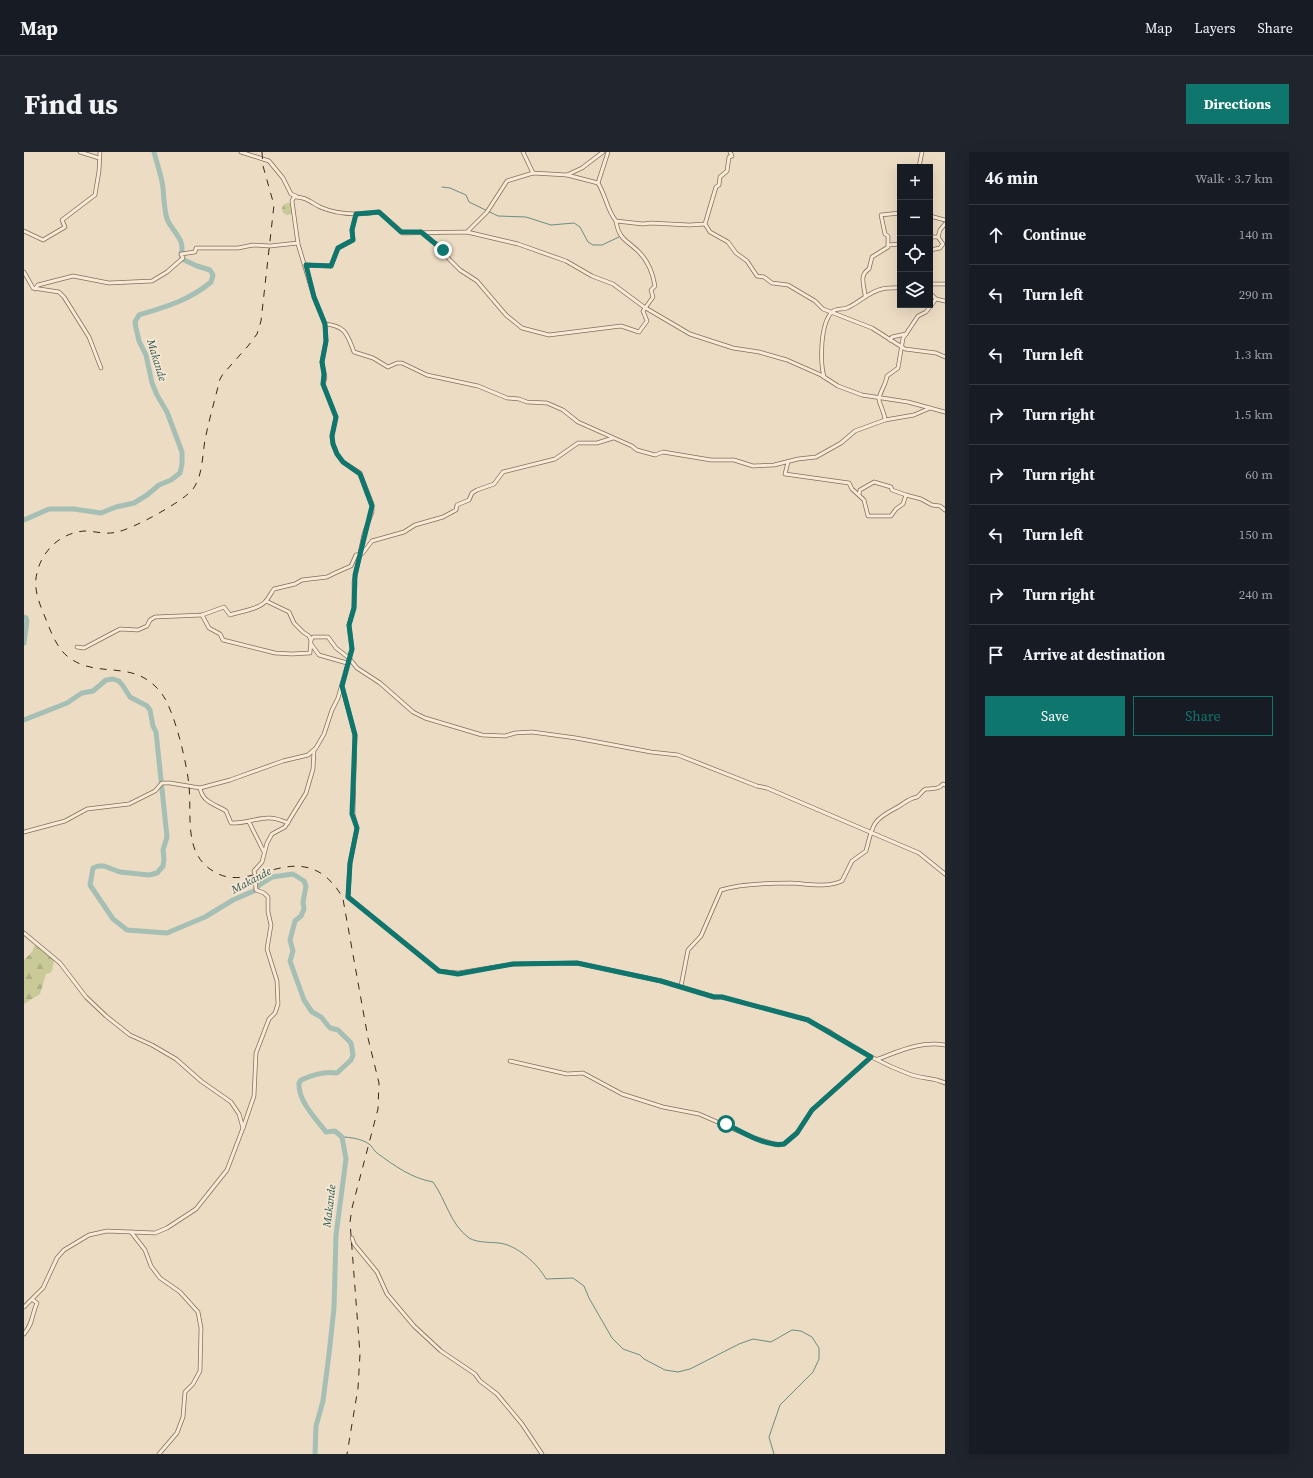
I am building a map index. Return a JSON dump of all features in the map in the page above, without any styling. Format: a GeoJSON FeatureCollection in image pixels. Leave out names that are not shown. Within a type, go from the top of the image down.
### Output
{"type":"FeatureCollection","features":[{"type":"Feature","properties":{"kind":"street"},"geometry":{"type":"LineString","coordinates":[[80,152],[99,158]]}},
{"type":"Feature","properties":{"kind":"street"},"geometry":{"type":"LineString","coordinates":[[24,231],[43,240],[65,227],[62,220],[95,195],[100,152]]}},
{"type":"Feature","properties":{"kind":"street"},"geometry":{"type":"LineString","coordinates":[[24,832],[68,820],[87,809],[130,804],[155,791],[162,783],[170,782],[200,788],[233,780],[282,761],[304,758],[314,750],[324,734],[342,686],[352,649],[349,625],[354,608],[355,575],[372,504],[360,474],[343,462],[337,454],[333,444],[332,436],[336,417],[323,384],[324,374],[322,362],[326,341],[325,324],[314,297],[306,265],[298,243],[291,194],[283,178],[269,161],[241,152]]}},
{"type":"Feature","properties":{"kind":"street"},"geometry":{"type":"LineString","coordinates":[[523,152],[533,173]]}},
{"type":"Feature","properties":{"kind":"street"},"geometry":{"type":"LineString","coordinates":[[567,174],[582,168],[604,152]]}},
{"type":"Feature","properties":{"kind":"street"},"geometry":{"type":"LineString","coordinates":[[598,183],[608,152]]}},
{"type":"Feature","properties":{"kind":"street"},"geometry":{"type":"LineString","coordinates":[[730,152],[732,156],[729,157],[727,171],[720,177],[707,213],[705,224],[710,232],[728,242],[736,253],[747,261],[757,276],[764,277],[772,283],[788,285],[815,301],[823,310],[832,312],[872,328],[903,348],[936,353],[945,357]]}},
{"type":"Feature","properties":{"kind":"street"},"geometry":{"type":"LineString","coordinates":[[919,164],[922,152]]}},
{"type":"Feature","properties":{"kind":"street"},"geometry":{"type":"LineString","coordinates":[[421,232],[443,250],[449,259],[460,270],[477,281],[514,323],[522,328],[539,334],[552,335],[621,326],[639,332],[647,322],[643,314],[644,307],[653,297],[651,290],[655,286],[653,277],[640,254],[621,237],[616,221],[610,214],[604,193],[598,183],[567,174],[533,173],[507,181],[488,212],[467,232]]}},
{"type":"Feature","properties":{"kind":"street"},"geometry":{"type":"LineString","coordinates":[[291,194],[321,208],[338,212],[356,214],[379,212],[401,232],[467,232],[512,242],[566,261],[592,276],[613,284],[644,307],[690,334],[733,348],[783,359],[824,377],[852,392],[945,412]]}},
{"type":"Feature","properties":{"kind":"street"},"geometry":{"type":"LineString","coordinates":[[292,201],[296,196]]}},
{"type":"Feature","properties":{"kind":"street"},"geometry":{"type":"LineString","coordinates":[[888,245],[888,236],[885,234],[881,215],[897,213]]}},
{"type":"Feature","properties":{"kind":"street"},"geometry":{"type":"LineString","coordinates":[[306,265],[331,266],[338,248],[353,240],[352,230],[356,214]]}},
{"type":"Feature","properties":{"kind":"street"},"geometry":{"type":"LineString","coordinates":[[933,217],[945,220]]}},
{"type":"Feature","properties":{"kind":"street"},"geometry":{"type":"LineString","coordinates":[[616,221],[643,224],[705,224]]}},
{"type":"Feature","properties":{"kind":"street"},"geometry":{"type":"LineString","coordinates":[[938,237],[940,230],[945,224]]}},
{"type":"Feature","properties":{"kind":"street"},"geometry":{"type":"LineString","coordinates":[[933,236],[938,237],[943,244],[942,247],[933,249]]}},
{"type":"Feature","properties":{"kind":"street"},"geometry":{"type":"LineString","coordinates":[[35,289],[38,285],[73,276],[109,283],[152,281],[167,272],[183,258],[181,254],[195,252],[196,248],[238,248],[253,245],[270,246],[298,243]]}},
{"type":"Feature","properties":{"kind":"street"},"geometry":{"type":"LineString","coordinates":[[865,295],[862,280],[865,271],[869,269],[870,259],[874,254],[888,247],[888,245],[897,244]]}},
{"type":"Feature","properties":{"kind":"street"},"geometry":{"type":"LineString","coordinates":[[24,272],[33,288],[59,292],[64,297],[89,337],[101,368]]}},
{"type":"Feature","properties":{"kind":"street"},"geometry":{"type":"LineString","coordinates":[[933,284],[945,284]]}},
{"type":"Feature","properties":{"kind":"street"},"geometry":{"type":"LineString","coordinates":[[824,377],[821,366],[824,330],[825,323],[832,312],[837,309],[847,308],[865,295],[884,288],[897,288]]}},
{"type":"Feature","properties":{"kind":"street"},"geometry":{"type":"LineString","coordinates":[[933,296],[936,299],[945,301]]}},
{"type":"Feature","properties":{"kind":"street"},"geometry":{"type":"LineString","coordinates":[[885,420],[885,413],[879,398],[887,376],[898,368],[903,348],[903,338],[915,324],[918,316],[926,312],[936,299]]}},
{"type":"Feature","properties":{"kind":"street"},"geometry":{"type":"LineString","coordinates":[[325,324],[336,325],[346,332],[354,352],[373,358],[388,367],[397,363],[402,363],[427,375],[478,386],[509,399],[548,403],[563,410],[578,422],[600,430],[637,450],[655,455],[663,452],[711,460],[734,460],[753,466],[774,465],[798,459],[816,458],[841,443],[855,431],[885,420],[914,415],[930,408]]}},
{"type":"Feature","properties":{"kind":"street"},"geometry":{"type":"LineString","coordinates":[[890,340],[892,337],[906,334]]}},
{"type":"Feature","properties":{"kind":"street"},"geometry":{"type":"LineString","coordinates":[[77,647],[84,648],[119,630],[134,631],[140,629],[147,626],[150,620],[156,617],[202,615],[225,607],[230,615],[244,609],[252,609],[266,601],[274,589],[302,580],[327,577],[351,566],[356,556],[362,554],[372,541],[404,532],[416,525],[444,517],[450,512],[456,511],[457,505],[467,502],[477,490],[494,484],[503,472],[550,461],[578,443],[597,443],[613,438]]}},
{"type":"Feature","properties":{"kind":"street"},"geometry":{"type":"LineString","coordinates":[[788,462],[785,474],[849,483],[852,489],[864,500],[868,516],[891,516],[896,509],[903,504],[906,495]]}},
{"type":"Feature","properties":{"kind":"street"},"geometry":{"type":"LineString","coordinates":[[859,494],[862,487],[874,482],[891,487],[892,490],[921,499],[932,505],[940,506],[945,510]]}},
{"type":"Feature","properties":{"kind":"street"},"geometry":{"type":"LineString","coordinates":[[202,615],[210,629],[220,634],[223,640],[230,641],[234,644],[275,653],[310,653],[310,636],[303,632],[294,622],[289,612],[266,601]]}},
{"type":"Feature","properties":{"kind":"street"},"geometry":{"type":"LineString","coordinates":[[311,642],[314,636],[328,637],[336,648],[349,658],[357,668],[380,683],[413,712],[442,724],[482,735],[505,736],[515,733],[532,732],[576,738],[651,752],[678,755],[871,830],[919,852],[945,874]]}},
{"type":"Feature","properties":{"kind":"street"},"geometry":{"type":"LineString","coordinates":[[311,642],[320,654],[347,663]]}},
{"type":"Feature","properties":{"kind":"street"},"geometry":{"type":"LineString","coordinates":[[342,686],[355,735],[352,814],[357,828],[350,863],[348,895],[353,902],[412,948],[430,966],[446,973],[461,973],[513,964],[577,963],[681,986],[714,997],[722,997],[808,1020],[871,1057],[910,1075],[945,1083]]}},
{"type":"Feature","properties":{"kind":"street"},"geometry":{"type":"LineString","coordinates":[[24,1307],[33,1300],[43,1288],[55,1260],[64,1250],[93,1233],[149,1233],[164,1230],[196,1209],[224,1173],[234,1155],[254,1096],[256,1053],[269,1019],[275,1013],[278,1004],[277,981],[267,951],[271,927],[268,897],[264,893],[256,890],[256,874],[254,872],[262,862],[264,852],[272,834],[282,830],[288,823],[310,783],[314,750]]}},
{"type":"Feature","properties":{"kind":"street"},"geometry":{"type":"LineString","coordinates":[[681,986],[688,950],[701,936],[721,890],[734,887],[782,883],[828,885],[842,882],[852,861],[866,851],[871,830],[881,815],[898,807],[904,801],[918,796],[926,789],[939,788],[943,784],[945,785]]}},
{"type":"Feature","properties":{"kind":"street"},"geometry":{"type":"LineString","coordinates":[[200,788],[202,795],[206,800],[226,811],[230,823],[249,822],[268,817],[288,823]]}},
{"type":"Feature","properties":{"kind":"street"},"geometry":{"type":"LineString","coordinates":[[249,822],[264,852]]}},
{"type":"Feature","properties":{"kind":"street"},"geometry":{"type":"LineString","coordinates":[[24,933],[60,963],[86,998],[106,1016],[130,1035],[152,1045],[176,1059],[201,1081],[231,1102],[239,1114],[243,1128]]}},
{"type":"Feature","properties":{"kind":"street"},"geometry":{"type":"LineString","coordinates":[[878,1059],[914,1046],[931,1044],[945,1045]]}},
{"type":"Feature","properties":{"kind":"street"},"geometry":{"type":"LineString","coordinates":[[510,1062],[567,1074],[583,1073],[622,1094],[663,1107],[699,1114],[754,1138],[778,1145],[784,1144],[797,1133],[812,1110],[871,1057]]}},
{"type":"Feature","properties":{"kind":"street"},"geometry":{"type":"LineString","coordinates":[[131,1232],[145,1250],[151,1266],[160,1278],[176,1288],[186,1297],[197,1310],[200,1321],[200,1371],[193,1384],[184,1392],[183,1417],[177,1433],[159,1454]]}},
{"type":"Feature","properties":{"kind":"street"},"geometry":{"type":"LineString","coordinates":[[352,1238],[376,1272],[387,1294],[414,1326],[441,1351],[475,1374],[480,1381],[497,1394],[522,1424],[542,1454]]}},
{"type":"Feature","properties":{"kind":"street"},"geometry":{"type":"LineString","coordinates":[[24,1334],[32,1323],[33,1313],[37,1303],[33,1300]]}},
{"type":"Feature","properties":{"kind":"green space"},"geometry":{"type":"Polygon","coordinates":[[[286,203],[290,203],[294,209],[290,215],[286,215],[282,211],[282,207],[286,203]]]}},
{"type":"Feature","properties":{"kind":"green space"},"geometry":{"type":"Polygon","coordinates":[[[35,944],[54,960],[52,971],[46,974],[40,994],[24,1004],[24,960],[32,952],[35,944]]]}},
{"type":"Feature","properties":{"kind":"waterway","name":"Makande"},"geometry":{"type":"LineString","coordinates":[[24,520],[49,509],[74,509],[101,513],[116,507],[134,503],[159,485],[171,480],[180,473],[182,452],[167,412],[152,383],[146,355],[139,341],[135,322],[139,315],[195,294],[211,282],[213,275],[210,270],[182,259],[182,244],[167,219],[161,175],[154,152]]}},
{"type":"Feature","properties":{"kind":"waterway"},"geometry":{"type":"LineString","coordinates":[[442,187],[450,188],[466,195],[469,202],[498,216],[526,217],[551,225],[574,223],[580,227],[588,242],[593,245],[602,245],[619,237]]}},
{"type":"Feature","properties":{"kind":"waterway","name":"Makande"},"geometry":{"type":"LineString","coordinates":[[24,617],[27,621],[24,643]]}},
{"type":"Feature","properties":{"kind":"waterway","name":"Makande"},"geometry":{"type":"LineString","coordinates":[[24,720],[67,703],[82,693],[93,691],[106,680],[113,679],[119,681],[130,697],[147,706],[150,710],[153,726],[156,732],[167,837],[163,850],[163,866],[157,873],[149,875],[120,872],[104,866],[98,866],[93,868],[90,885],[113,919],[127,930],[167,933],[205,917],[233,900],[256,890],[259,885],[272,877],[293,874],[304,881],[306,886],[303,902],[304,909],[301,916],[295,921],[290,940],[293,951],[290,961],[304,1000],[312,1012],[321,1017],[330,1028],[338,1030],[351,1043],[353,1055],[351,1060],[337,1073],[318,1074],[301,1080],[299,1083],[299,1090],[304,1103],[317,1121],[326,1132],[335,1131],[342,1137],[346,1159],[336,1235],[334,1308],[323,1401],[316,1426],[315,1454]]}},
{"type":"Feature","properties":{"kind":"waterway"},"geometry":{"type":"LineString","coordinates":[[342,1137],[349,1137],[366,1142],[377,1153],[404,1171],[418,1178],[433,1182],[457,1226],[469,1238],[480,1242],[499,1243],[513,1247],[520,1251],[538,1267],[546,1279],[573,1278],[584,1286],[589,1298],[612,1338],[623,1349],[640,1355],[644,1359],[665,1370],[678,1372],[690,1369],[739,1344],[753,1339],[771,1342],[792,1330],[801,1331],[812,1337],[819,1348],[819,1359],[813,1372],[780,1405],[769,1437],[774,1454]]}},
{"type":"Feature","properties":{"kind":"railway"},"geometry":{"type":"LineString","coordinates":[[262,152],[263,166],[274,205],[261,321],[257,334],[220,379],[205,440],[202,466],[196,484],[193,489],[180,500],[134,526],[109,533],[84,531],[76,532],[60,539],[43,557],[37,573],[36,590],[55,640],[66,655],[82,665],[129,672],[141,676],[152,683],[167,702],[176,725],[186,765],[193,844],[203,863],[213,871],[226,877],[254,875],[296,866],[310,868],[325,876],[338,890],[343,899],[368,1038],[379,1083],[378,1109],[352,1208],[350,1222],[360,1354],[358,1388],[347,1454]]}},
{"type":"Feature","properties":{"kind":"route"},"geometry":{"type":"LineString","coordinates":[[443,250],[421,232],[401,232],[379,212],[356,214],[352,230],[353,240],[338,248],[331,266],[306,265],[314,297],[325,324],[326,341],[322,362],[324,374],[323,384],[336,417],[332,436],[333,444],[337,454],[343,462],[356,469],[360,474],[372,506],[355,575],[354,608],[349,625],[352,649],[342,686],[345,694],[348,714],[354,728],[355,735],[352,814],[357,828],[350,863],[348,897],[412,948],[430,966],[439,971],[458,974],[513,964],[577,963],[661,981],[717,998],[722,997],[732,1001],[789,1014],[808,1020],[819,1028],[832,1033],[842,1041],[871,1057],[854,1074],[812,1110],[804,1120],[797,1133],[784,1144],[778,1145],[754,1138],[726,1124]]}}]}
